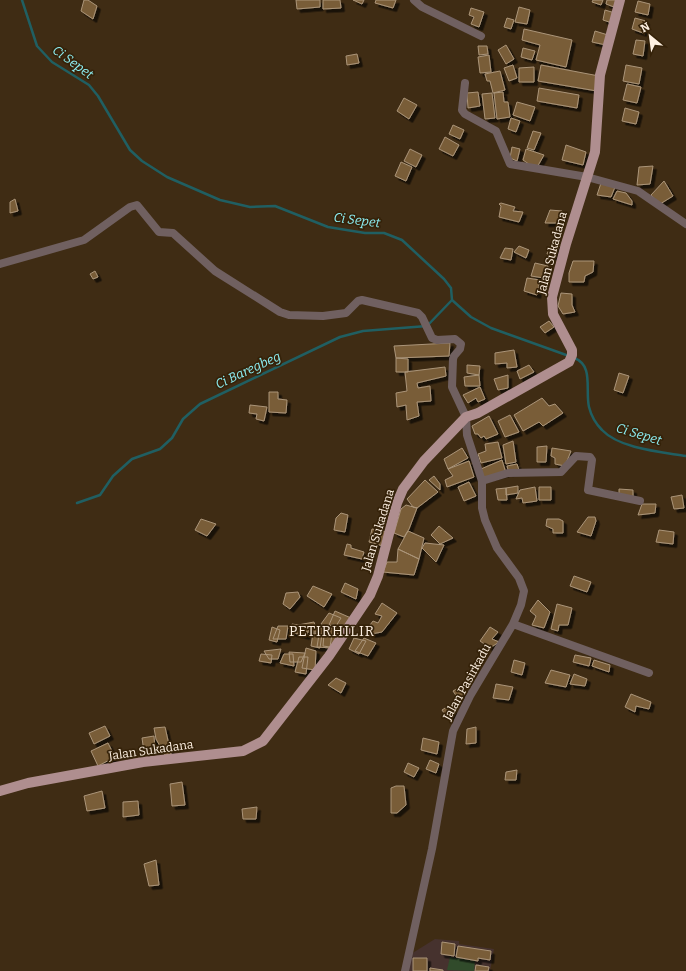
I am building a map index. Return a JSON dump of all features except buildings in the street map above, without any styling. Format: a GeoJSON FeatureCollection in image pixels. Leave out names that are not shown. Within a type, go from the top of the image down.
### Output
{"type":"FeatureCollection","features":[{"type":"Feature","properties":{"kind":"main road","name":"Jalan Sukadana"},"geometry":{"type":"LineString","coordinates":[[0,791],[28,783],[143,762],[243,751],[263,741],[329,656],[370,594],[378,576],[397,504],[403,489],[424,461],[466,417],[478,413],[571,358],[570,345],[553,314],[552,297],[566,244],[595,152],[600,75],[620,0]]}},
{"type":"Feature","properties":{"kind":"street"},"geometry":{"type":"LineString","coordinates":[[414,0],[422,7],[481,36]]}},
{"type":"Feature","properties":{"kind":"street"},"geometry":{"type":"LineString","coordinates":[[465,83],[462,110],[465,114],[496,132],[510,164],[587,178],[638,192],[686,224]]}},
{"type":"Feature","properties":{"kind":"street","name":"Jalan Pasirkadu"},"geometry":{"type":"LineString","coordinates":[[0,264],[84,240],[133,205],[140,208],[159,232],[173,233],[196,256],[215,271],[280,312],[298,316],[323,316],[346,313],[358,301],[362,300],[418,313],[434,339],[455,339],[461,344],[460,349],[453,359],[452,386],[466,417],[467,435],[482,481],[482,508],[485,520],[497,548],[519,578],[524,591],[521,605],[513,624],[467,702],[453,731],[432,849],[405,971]]}},
{"type":"Feature","properties":{"kind":"street"},"geometry":{"type":"LineString","coordinates":[[482,481],[508,473],[561,472],[576,456],[590,457],[592,460],[588,490],[640,501]]}},
{"type":"Feature","properties":{"kind":"street"},"geometry":{"type":"LineString","coordinates":[[513,624],[649,673]]}},
{"type":"Feature","properties":{"kind":"shaded area"},"geometry":{"type":"Polygon","coordinates":[[[435,939],[459,941],[459,944],[494,949],[490,971],[408,971],[411,954],[435,939]]]}},
{"type":"Feature","properties":{"kind":"green space"},"geometry":{"type":"Polygon","coordinates":[[[450,957],[475,961],[474,971],[447,970],[450,957]]]}},
{"type":"Feature","properties":{"kind":"waterway","name":"Ci Sepet"},"geometry":{"type":"LineString","coordinates":[[22,0],[37,46],[52,62],[89,85],[98,96],[130,150],[142,161],[167,177],[220,200],[250,207],[275,206],[328,227],[365,233],[384,233],[402,240],[444,279],[451,288],[452,300],[471,317],[491,328],[569,356]]}},
{"type":"Feature","properties":{"kind":"waterway","name":"Ci Baregbeg"},"geometry":{"type":"LineString","coordinates":[[77,503],[100,495],[113,476],[132,459],[160,449],[172,438],[183,419],[200,404],[340,337],[363,331],[427,326],[452,300]]}},
{"type":"Feature","properties":{"kind":"waterway","name":"Ci Sepet"},"geometry":{"type":"LineString","coordinates":[[574,358],[580,361],[584,366],[588,379],[589,407],[594,419],[602,430],[619,442],[630,446],[686,456]]}},
{"type":"Feature","properties":{"kind":"district","name":"PETIRHILIR"},"geometry":{"type":"Point","coordinates":[332,631]}}]}
